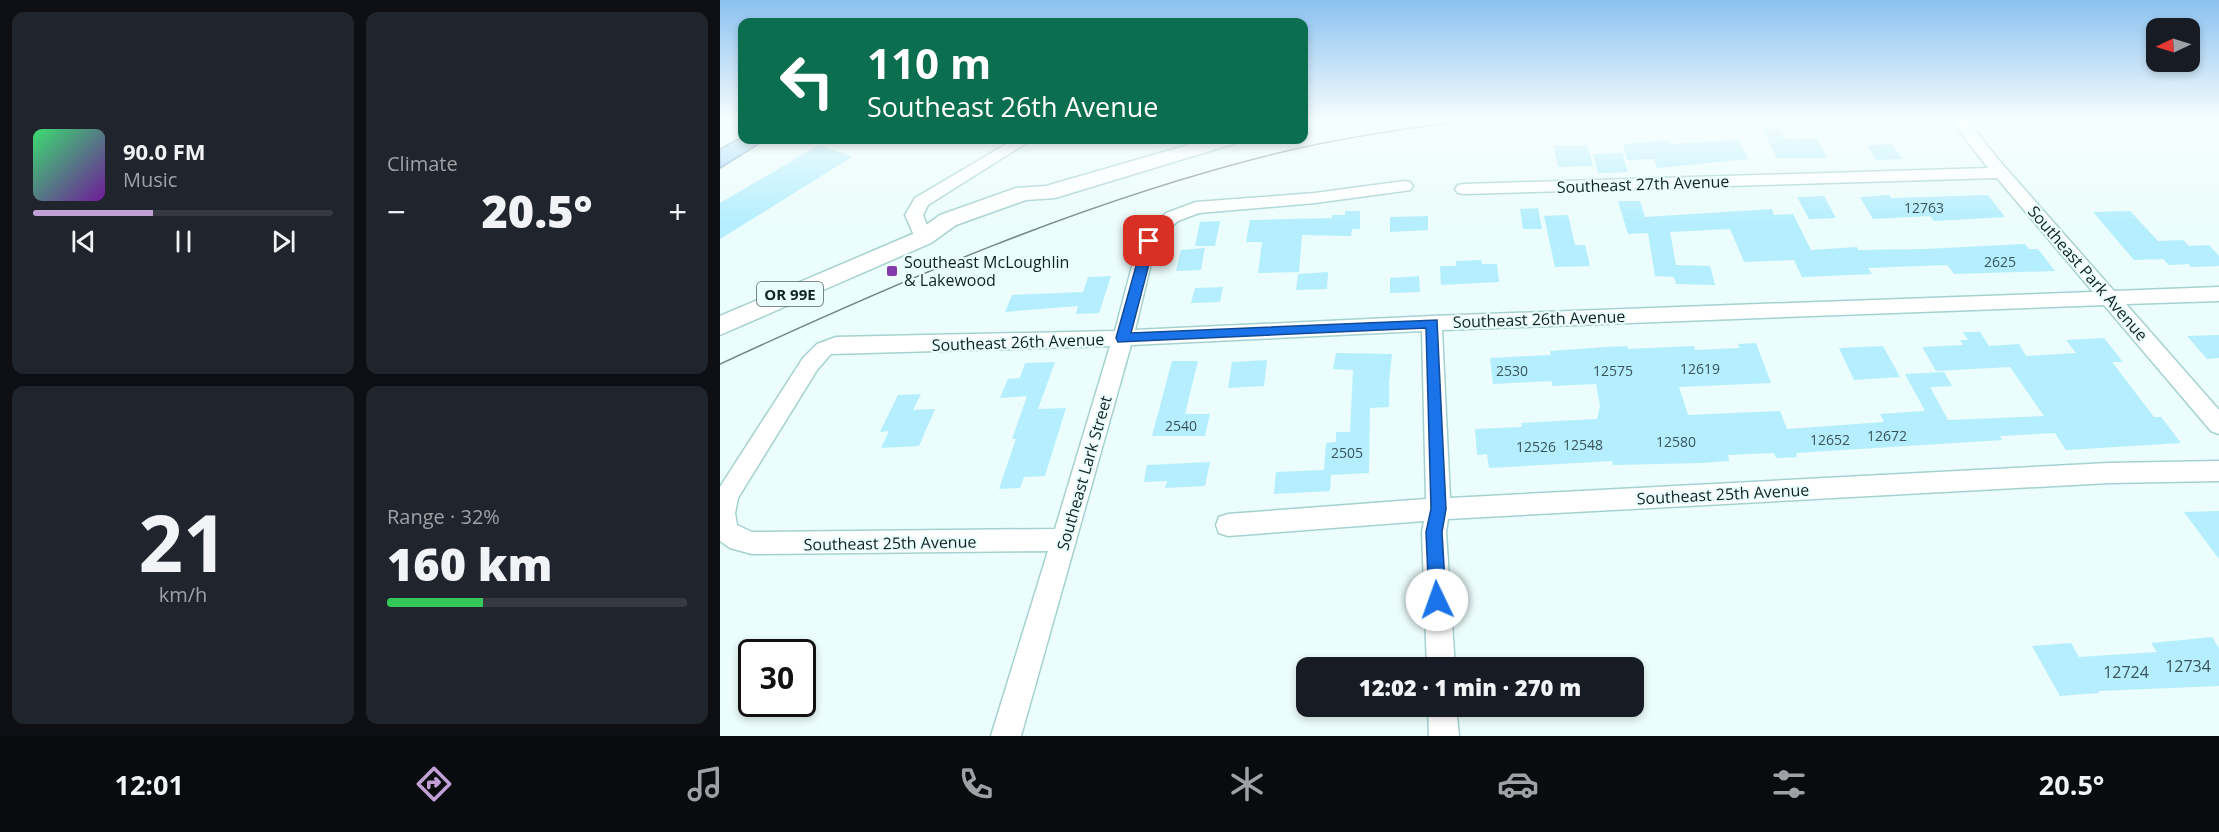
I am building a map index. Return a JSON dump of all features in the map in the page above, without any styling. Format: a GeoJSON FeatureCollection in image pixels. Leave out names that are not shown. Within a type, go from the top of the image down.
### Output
{"type":"FeatureCollection","features":[{"type":"Feature","properties":{"kind":"main road","name":"OR 99E"},"geometry":{"type":"LineString","coordinates":[[720,326],[923,238],[948,220],[1024,193],[1047,193],[1178,154]]}},
{"type":"Feature","properties":{"kind":"street"},"geometry":{"type":"LineString","coordinates":[[923,238],[914,214],[921,202],[999,154]]}},
{"type":"Feature","properties":{"kind":"street","name":"Southeast Park Avenue"},"geometry":{"type":"LineString","coordinates":[[1986,154],[2219,424]]}},
{"type":"Feature","properties":{"kind":"street","name":"Southeast 27th Avenue"},"geometry":{"type":"LineString","coordinates":[[1464,189],[2001,173]]}},
{"type":"Feature","properties":{"kind":"street","name":"Southeast Lark Street"},"geometry":{"type":"LineString","coordinates":[[1005,736],[1065,540],[1149,241],[1155,232],[1172,217],[1212,205],[1326,197],[1404,186]]}},
{"type":"Feature","properties":{"kind":"street","name":"Southeast 26th Avenue"},"geometry":{"type":"LineString","coordinates":[[724,524],[724,504],[733,486],[810,364],[824,349],[844,345],[884,346],[1123,338],[1432,323],[2219,294]]}},
{"type":"Feature","properties":{"kind":"street"},"geometry":{"type":"LineString","coordinates":[[1432,323],[1438,509],[1434,532],[1440,657]]}},
{"type":"Feature","properties":{"kind":"street","name":"Southeast 25th Avenue"},"geometry":{"type":"LineString","coordinates":[[1228,525],[1438,509],[2109,473],[2219,471]]}},
{"type":"Feature","properties":{"kind":"street","name":"Southeast 25th Avenue"},"geometry":{"type":"LineString","coordinates":[[724,524],[726,531],[740,540],[770,544],[1065,540]]}},
{"type":"Feature","properties":{"kind":"street"},"geometry":{"type":"LineString","coordinates":[[1443,717],[1444,736]]}},
{"type":"Feature","properties":{"kind":"water"},"geometry":{"type":"Polygon","coordinates":[[[720,154],[742,154],[720,168],[720,154]]]}},
{"type":"Feature","properties":{"kind":"building"},"geometry":{"type":"Polygon","coordinates":[[[803,154],[845,154],[852,157],[720,239],[720,203],[803,154]]]}},
{"type":"Feature","properties":{"kind":"building"},"geometry":{"type":"Polygon","coordinates":[[[1555,154],[1590,154],[1593,166],[1558,167],[1555,154]]]}},
{"type":"Feature","properties":{"kind":"building"},"geometry":{"type":"Polygon","coordinates":[[[1593,154],[1622,154],[1628,172],[1598,173],[1593,154]]]}},
{"type":"Feature","properties":{"kind":"building"},"geometry":{"type":"Polygon","coordinates":[[[1626,154],[1746,154],[1748,159],[1657,168],[1654,159],[1627,160],[1626,154]]]}},
{"type":"Feature","properties":{"kind":"building"},"geometry":{"type":"Polygon","coordinates":[[[1775,154],[1825,154],[1827,158],[1777,158],[1775,154]]]}},
{"type":"Feature","properties":{"kind":"building"},"geometry":{"type":"Polygon","coordinates":[[[1873,154],[1900,154],[1903,159],[1876,160],[1873,154]]]}},
{"type":"Feature","properties":{"kind":"building"},"geometry":{"type":"Polygon","coordinates":[[[1889,195],[1891,198],[1988,195],[2005,217],[1934,221],[1930,216],[1873,219],[1860,197],[1889,195]]]}},
{"type":"Feature","properties":{"kind":"building"},"geometry":{"type":"Polygon","coordinates":[[[1824,196],[1836,218],[1809,219],[1797,197],[1824,196]]]}},
{"type":"Feature","properties":{"kind":"building"},"geometry":{"type":"Polygon","coordinates":[[[1618,201],[1640,201],[1645,217],[1772,209],[1774,215],[1793,214],[1811,250],[1857,247],[1858,250],[1924,249],[2025,244],[2029,249],[2038,249],[2055,271],[1954,274],[1947,265],[1868,268],[1872,274],[1802,277],[1794,260],[1744,262],[1730,229],[1670,232],[1676,265],[1710,266],[1715,285],[1676,284],[1674,277],[1655,276],[1648,233],[1628,234],[1618,201]]]}},
{"type":"Feature","properties":{"kind":"building"},"geometry":{"type":"Polygon","coordinates":[[[1538,208],[1542,229],[1523,229],[1520,209],[1538,208]]]}},
{"type":"Feature","properties":{"kind":"building"},"geometry":{"type":"Polygon","coordinates":[[[1345,211],[1360,211],[1360,229],[1352,229],[1351,236],[1302,235],[1299,272],[1258,273],[1262,242],[1246,242],[1250,220],[1332,218],[1332,215],[1345,215],[1345,211]]]}},
{"type":"Feature","properties":{"kind":"building"},"geometry":{"type":"Polygon","coordinates":[[[2130,211],[2158,241],[2183,240],[2189,246],[2209,245],[2219,256],[2219,266],[2169,265],[2163,259],[2134,260],[2093,212],[2130,211]]]}},
{"type":"Feature","properties":{"kind":"building"},"geometry":{"type":"Polygon","coordinates":[[[1568,215],[1575,245],[1585,245],[1590,266],[1555,267],[1544,216],[1568,215]]]}},
{"type":"Feature","properties":{"kind":"building"},"geometry":{"type":"Polygon","coordinates":[[[1428,216],[1428,230],[1390,232],[1390,217],[1428,216]]]}},
{"type":"Feature","properties":{"kind":"building"},"geometry":{"type":"Polygon","coordinates":[[[1220,221],[1215,246],[1195,246],[1200,222],[1220,221]]]}},
{"type":"Feature","properties":{"kind":"building"},"geometry":{"type":"Polygon","coordinates":[[[1205,248],[1201,270],[1176,271],[1181,250],[1205,248]]]}},
{"type":"Feature","properties":{"kind":"building"},"geometry":{"type":"Polygon","coordinates":[[[1481,260],[1482,264],[1497,264],[1499,282],[1441,285],[1440,266],[1456,266],[1456,261],[1481,260]]]}},
{"type":"Feature","properties":{"kind":"building"},"geometry":{"type":"Polygon","coordinates":[[[1328,272],[1327,289],[1296,290],[1298,274],[1328,272]]]}},
{"type":"Feature","properties":{"kind":"building"},"geometry":{"type":"Polygon","coordinates":[[[1111,276],[1099,313],[1076,314],[1078,306],[1005,312],[1012,295],[1083,292],[1088,277],[1111,276]]]}},
{"type":"Feature","properties":{"kind":"building"},"geometry":{"type":"Polygon","coordinates":[[[1419,276],[1420,292],[1390,293],[1390,278],[1419,276]]]}},
{"type":"Feature","properties":{"kind":"building"},"geometry":{"type":"Polygon","coordinates":[[[1223,287],[1220,302],[1191,303],[1195,288],[1223,287]]]}},
{"type":"Feature","properties":{"kind":"building"},"geometry":{"type":"Polygon","coordinates":[[[1963,332],[1980,332],[1989,346],[2019,344],[2026,356],[2076,353],[2066,340],[2104,338],[2123,362],[2112,362],[2154,417],[2161,417],[2181,443],[2066,450],[2055,433],[2000,436],[2002,440],[1796,453],[1797,457],[1776,458],[1774,453],[1728,455],[1729,461],[1701,463],[1613,465],[1612,461],[1489,468],[1487,454],[1477,455],[1475,429],[1522,427],[1521,423],[1597,419],[1600,406],[1596,384],[1552,386],[1552,381],[1493,384],[1490,358],[1551,355],[1550,351],[1606,347],[1627,346],[1628,349],[1694,346],[1695,350],[1740,348],[1738,344],[1756,343],[1771,383],[1679,387],[1688,415],[1780,411],[1787,429],[1884,422],[1880,414],[1925,411],[1905,374],[1944,372],[1952,386],[1930,387],[1948,420],[2044,416],[2010,367],[1936,371],[1922,347],[1963,345],[1960,340],[1968,340],[1963,332]]]}},
{"type":"Feature","properties":{"kind":"building"},"geometry":{"type":"Polygon","coordinates":[[[2219,335],[2219,358],[2207,359],[2187,336],[2219,335]]]}},
{"type":"Feature","properties":{"kind":"building"},"geometry":{"type":"Polygon","coordinates":[[[1883,346],[1900,377],[1854,380],[1839,348],[1883,346]]]}},
{"type":"Feature","properties":{"kind":"building"},"geometry":{"type":"Polygon","coordinates":[[[1336,353],[1392,354],[1389,407],[1370,408],[1369,473],[1331,475],[1330,491],[1274,494],[1276,472],[1324,470],[1326,443],[1336,442],[1336,432],[1350,432],[1353,370],[1333,369],[1336,353]]]}},
{"type":"Feature","properties":{"kind":"building"},"geometry":{"type":"Polygon","coordinates":[[[1267,360],[1264,386],[1228,388],[1232,362],[1267,360]]]}},
{"type":"Feature","properties":{"kind":"building"},"geometry":{"type":"Polygon","coordinates":[[[1172,361],[1198,361],[1185,414],[1210,414],[1205,436],[1152,436],[1172,361]]]}},
{"type":"Feature","properties":{"kind":"building"},"geometry":{"type":"Polygon","coordinates":[[[1055,362],[1038,409],[1066,408],[1045,476],[1024,477],[1020,488],[999,489],[1016,439],[1012,439],[1027,396],[1000,398],[1008,379],[1020,378],[1025,363],[1055,362]]]}},
{"type":"Feature","properties":{"kind":"building"},"geometry":{"type":"Polygon","coordinates":[[[921,394],[913,410],[935,409],[919,446],[881,448],[889,431],[880,432],[898,395],[921,394]]]}},
{"type":"Feature","properties":{"kind":"building"},"geometry":{"type":"Polygon","coordinates":[[[1210,462],[1205,486],[1165,488],[1167,481],[1144,482],[1147,465],[1210,462]]]}},
{"type":"Feature","properties":{"kind":"building"},"geometry":{"type":"Polygon","coordinates":[[[2219,511],[2219,559],[2184,512],[2219,511]]]}},
{"type":"Feature","properties":{"kind":"building"},"geometry":{"type":"Polygon","coordinates":[[[2212,637],[2219,648],[2219,686],[2098,691],[2099,693],[2060,696],[2032,646],[2071,643],[2079,657],[2157,652],[2151,643],[2212,637]]]}},
{"type":"Feature","properties":{"kind":"tram line"},"geometry":{"type":"LineString","coordinates":[[720,364],[855,303],[992,246],[1131,195],[1273,154]]}},
{"type":"Feature","properties":{"kind":"place","name":"Southeast McLoughlin & Lakewood"},"geometry":{"type":"Point","coordinates":[892,271]}},
{"type":"Feature","properties":{"kind":"route"},"geometry":{"type":"LineString","coordinates":[[1149,241],[1123,338],[1432,323],[1438,509],[1434,532],[1437,600]]}}]}
